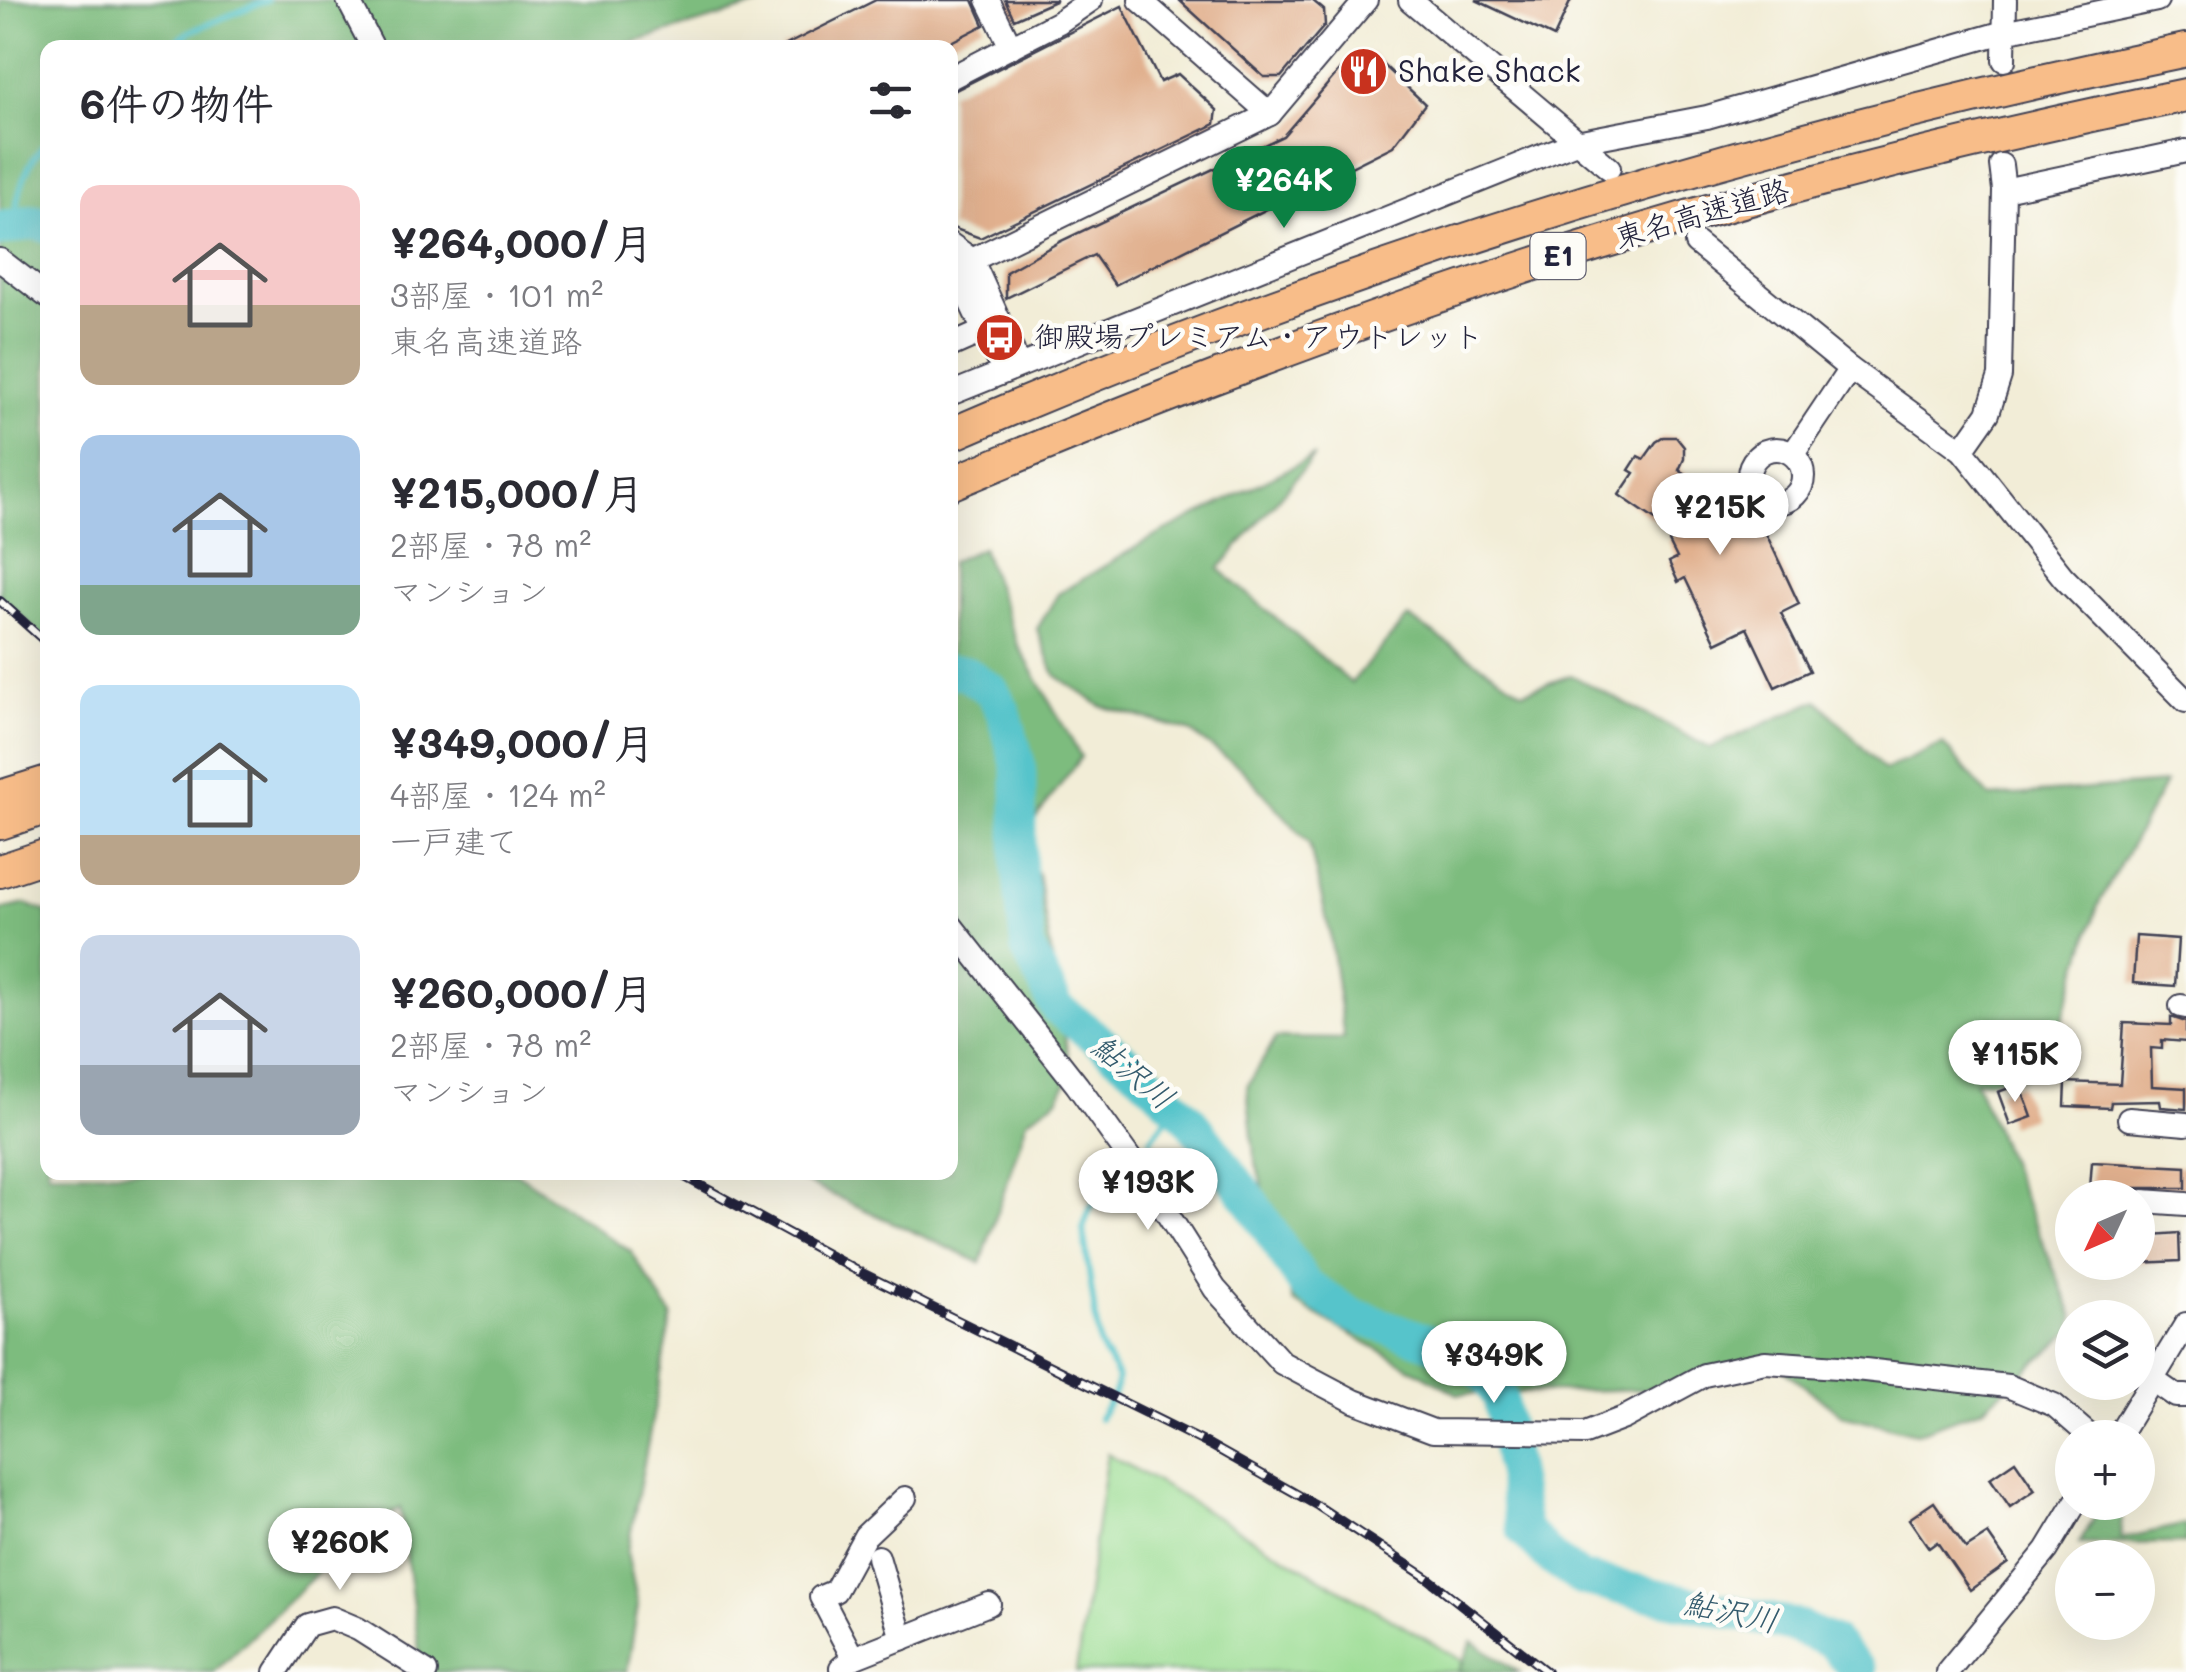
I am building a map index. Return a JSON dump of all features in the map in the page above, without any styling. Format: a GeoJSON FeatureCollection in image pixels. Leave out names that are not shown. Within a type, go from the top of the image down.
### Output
{"type":"FeatureCollection","features":[{"type":"Feature","properties":{"kind":"highway","name":"東名高速道路"},"geometry":{"type":"LineString","coordinates":[[958,432],[1266,310],[1578,203],[1805,138],[2032,81],[2186,50]]}},
{"type":"Feature","properties":{"kind":"highway","name":"東名高速道路"},"geometry":{"type":"LineString","coordinates":[[958,481],[1273,355],[1435,296],[1596,244],[1819,181],[2038,126],[2186,95]]}},
{"type":"Feature","properties":{"kind":"highway"},"geometry":{"type":"LineString","coordinates":[[0,797],[40,795]]}},
{"type":"Feature","properties":{"kind":"highway"},"geometry":{"type":"LineString","coordinates":[[0,824],[40,798]]}},
{"type":"Feature","properties":{"kind":"highway"},"geometry":{"type":"LineString","coordinates":[[0,871],[40,858]]}},
{"type":"Feature","properties":{"kind":"street"},"geometry":{"type":"LineString","coordinates":[[348,0],[369,40]]}},
{"type":"Feature","properties":{"kind":"street"},"geometry":{"type":"LineString","coordinates":[[988,0],[1011,47]]}},
{"type":"Feature","properties":{"kind":"street"},"geometry":{"type":"LineString","coordinates":[[958,74],[1059,22],[1091,0]]}},
{"type":"Feature","properties":{"kind":"street"},"geometry":{"type":"LineString","coordinates":[[1140,0],[1270,114]]}},
{"type":"Feature","properties":{"kind":"street"},"geometry":{"type":"LineString","coordinates":[[961,263],[1270,114],[1366,0]]}},
{"type":"Feature","properties":{"kind":"street"},"geometry":{"type":"LineString","coordinates":[[1410,0],[1608,168]]}},
{"type":"Feature","properties":{"kind":"street"},"geometry":{"type":"LineString","coordinates":[[2004,60],[2005,0]]}},
{"type":"Feature","properties":{"kind":"street"},"geometry":{"type":"LineString","coordinates":[[958,389],[1012,359],[1576,142],[1707,117],[2004,32],[2156,0]]}},
{"type":"Feature","properties":{"kind":"street"},"geometry":{"type":"LineString","coordinates":[[2004,190],[2186,151]]}},
{"type":"Feature","properties":{"kind":"street"},"geometry":{"type":"LineString","coordinates":[[1962,450],[1988,413],[2000,376],[2004,190],[2001,165]]}},
{"type":"Feature","properties":{"kind":"street"},"geometry":{"type":"LineString","coordinates":[[1696,243],[1850,368],[1962,450],[2063,577],[2186,701]]}},
{"type":"Feature","properties":{"kind":"street"},"geometry":{"type":"LineString","coordinates":[[0,260],[40,290]]}},
{"type":"Feature","properties":{"kind":"street"},"geometry":{"type":"LineString","coordinates":[[961,263],[958,276],[997,360],[1012,359]]}},
{"type":"Feature","properties":{"kind":"street"},"geometry":{"type":"LineString","coordinates":[[961,263],[1012,359]]}},
{"type":"Feature","properties":{"kind":"street"},"geometry":{"type":"LineString","coordinates":[[958,342],[984,331]]}},
{"type":"Feature","properties":{"kind":"street"},"geometry":{"type":"LineString","coordinates":[[1793,454],[1850,368]]}},
{"type":"Feature","properties":{"kind":"street"},"geometry":{"type":"LineString","coordinates":[[958,934],[1078,1085],[1151,1188],[1215,1289],[1282,1362],[1354,1402],[1433,1431],[1585,1432],[1624,1418],[1704,1376],[1765,1362],[2008,1386],[2054,1404],[2072,1420]]}},
{"type":"Feature","properties":{"kind":"street"},"geometry":{"type":"LineString","coordinates":[[2129,1119],[2186,1124]]}},
{"type":"Feature","properties":{"kind":"street"},"geometry":{"type":"LineString","coordinates":[[2155,1202],[2186,1204]]}},
{"type":"Feature","properties":{"kind":"street"},"geometry":{"type":"LineString","coordinates":[[2155,1375],[2186,1324]]}},
{"type":"Feature","properties":{"kind":"street"},"geometry":{"type":"LineString","coordinates":[[2155,1382],[2176,1396],[2186,1396]]}},
{"type":"Feature","properties":{"kind":"street"},"geometry":{"type":"LineString","coordinates":[[905,1498],[865,1536],[835,1592],[821,1597],[847,1665],[902,1638],[989,1604]]}},
{"type":"Feature","properties":{"kind":"street"},"geometry":{"type":"LineString","coordinates":[[1947,1672],[2047,1550],[2065,1520]]}},
{"type":"Feature","properties":{"kind":"street"},"geometry":{"type":"LineString","coordinates":[[878,1558],[902,1638]]}},
{"type":"Feature","properties":{"kind":"street"},"geometry":{"type":"LineString","coordinates":[[276,1672],[307,1626],[332,1618],[358,1629],[426,1672]]}},
{"type":"Feature","properties":{"kind":"green space"},"geometry":{"type":"Polygon","coordinates":[[[0,0],[776,0],[642,40],[40,40],[40,634],[0,595],[0,0]]]}},
{"type":"Feature","properties":{"kind":"green space"},"geometry":{"type":"Polygon","coordinates":[[[1314,456],[1219,569],[1351,683],[1408,617],[1523,692],[1571,675],[1710,748],[1818,700],[1884,770],[1943,744],[1990,797],[2165,783],[2098,905],[2045,1074],[1975,1081],[2055,1272],[2055,1280],[2067,1300],[2055,1300],[2055,1346],[1983,1408],[1916,1433],[1842,1415],[1775,1363],[1650,1389],[1458,1394],[1293,1302],[1254,1155],[1247,1087],[1276,1038],[1344,1039],[1330,934],[1309,843],[1242,769],[1189,731],[1101,706],[1055,675],[1037,629],[1058,594],[1146,541],[1314,456]]]}},
{"type":"Feature","properties":{"kind":"green space"},"geometry":{"type":"Polygon","coordinates":[[[982,548],[1018,645],[1081,757],[1017,844],[1038,875],[1071,1073],[1058,1099],[1027,1120],[981,1263],[800,1180],[958,1180],[958,558],[982,548]]]}},
{"type":"Feature","properties":{"kind":"green space"},"geometry":{"type":"Polygon","coordinates":[[[26,904],[40,909],[40,1180],[527,1180],[631,1252],[672,1316],[627,1552],[638,1605],[627,1672],[422,1672],[400,1508],[337,1554],[214,1672],[0,1672],[0,910],[26,904]]]}},
{"type":"Feature","properties":{"kind":"green space"},"geometry":{"type":"Polygon","coordinates":[[[1107,1453],[1463,1661],[1459,1672],[1076,1672],[1107,1453]]]}},
{"type":"Feature","properties":{"kind":"green space"},"geometry":{"type":"Polygon","coordinates":[[[2093,1520],[2122,1520],[2120,1539],[2186,1524],[2186,1543],[2081,1540],[2093,1520]]]}},
{"type":"Feature","properties":{"kind":"green space"},"geometry":{"type":"Polygon","coordinates":[[[1472,1641],[1519,1672],[1459,1672],[1472,1641]]]}},
{"type":"Feature","properties":{"kind":"building"},"geometry":{"type":"Polygon","coordinates":[[[876,0],[973,0],[984,25],[955,40],[796,40],[876,0]]]}},
{"type":"Feature","properties":{"kind":"building"},"geometry":{"type":"Polygon","coordinates":[[[1005,0],[1057,0],[1014,19],[1005,0]]]}},
{"type":"Feature","properties":{"kind":"building"},"geometry":{"type":"Polygon","coordinates":[[[1179,0],[1312,0],[1324,10],[1325,25],[1281,77],[1264,77],[1179,0]]]}},
{"type":"Feature","properties":{"kind":"building"},"geometry":{"type":"Polygon","coordinates":[[[1476,0],[1571,0],[1554,37],[1476,0]]]}},
{"type":"Feature","properties":{"kind":"building"},"geometry":{"type":"Polygon","coordinates":[[[1122,6],[1160,82],[1178,74],[1217,110],[1215,124],[980,238],[958,230],[958,89],[1122,6]]]}},
{"type":"Feature","properties":{"kind":"building"},"geometry":{"type":"Polygon","coordinates":[[[1372,54],[1425,104],[1393,146],[1115,285],[1094,255],[1006,298],[1006,272],[1061,241],[1283,136],[1351,57],[1372,54]]]}},
{"type":"Feature","properties":{"kind":"building"},"geometry":{"type":"Polygon","coordinates":[[[1664,437],[1676,437],[1684,447],[1679,470],[1763,527],[1799,604],[1781,613],[1810,671],[1775,687],[1747,628],[1716,643],[1685,578],[1678,582],[1669,562],[1677,558],[1669,542],[1676,534],[1619,495],[1634,473],[1629,470],[1638,456],[1644,459],[1664,437]]]}},
{"type":"Feature","properties":{"kind":"building"},"geometry":{"type":"Polygon","coordinates":[[[2136,936],[2178,939],[2175,986],[2133,983],[2136,936]]]}},
{"type":"Feature","properties":{"kind":"building"},"geometry":{"type":"Polygon","coordinates":[[[2171,1017],[2186,1022],[2186,1042],[2162,1040],[2162,1049],[2151,1048],[2152,1086],[2186,1088],[2186,1109],[2161,1107],[2160,1101],[2111,1102],[2110,1108],[2065,1106],[2066,1082],[2120,1084],[2124,1023],[2171,1025],[2171,1017]]]}},
{"type":"Feature","properties":{"kind":"building"},"geometry":{"type":"Polygon","coordinates":[[[2020,1084],[2032,1117],[2010,1125],[1998,1092],[2020,1084]]]}},
{"type":"Feature","properties":{"kind":"building"},"geometry":{"type":"Polygon","coordinates":[[[2092,1162],[2186,1167],[2186,1188],[2155,1188],[2155,1180],[2091,1180],[2092,1162]]]}},
{"type":"Feature","properties":{"kind":"building"},"geometry":{"type":"Polygon","coordinates":[[[2179,1233],[2180,1261],[2155,1262],[2155,1235],[2179,1233]]]}},
{"type":"Feature","properties":{"kind":"building"},"geometry":{"type":"Polygon","coordinates":[[[2015,1461],[2035,1490],[2010,1507],[1990,1478],[2015,1461]]]}},
{"type":"Feature","properties":{"kind":"building"},"geometry":{"type":"Polygon","coordinates":[[[1934,1502],[1966,1548],[1988,1534],[2008,1563],[1970,1590],[1937,1542],[1929,1548],[1909,1519],[1934,1502]]]}},
{"type":"Feature","properties":{"kind":"waterway"},"geometry":{"type":"LineString","coordinates":[[178,40],[267,0]]}},
{"type":"Feature","properties":{"kind":"waterway"},"geometry":{"type":"LineString","coordinates":[[12,225],[27,170],[40,150]]}},
{"type":"Feature","properties":{"kind":"waterway","name":"鮎沢川"},"geometry":{"type":"LineString","coordinates":[[0,229],[40,224]]}},
{"type":"Feature","properties":{"kind":"waterway","name":"鮎沢川"},"geometry":{"type":"LineString","coordinates":[[958,672],[966,673],[992,691],[1004,713],[1019,767],[1019,868],[1028,949],[1057,1008],[1141,1073],[1189,1118],[1248,1197],[1306,1286],[1350,1314],[1458,1352],[1486,1376],[1500,1397],[1523,1529],[1551,1558],[1582,1579],[1795,1626],[1832,1642],[1859,1672]]}},
{"type":"Feature","properties":{"kind":"waterway"},"geometry":{"type":"LineString","coordinates":[[1151,1139],[1176,1106]]}},
{"type":"Feature","properties":{"kind":"waterway"},"geometry":{"type":"LineString","coordinates":[[1099,1418],[1113,1396],[1117,1378],[1099,1343],[1083,1229],[1090,1208],[1120,1175]]}},
{"type":"Feature","properties":{"kind":"railway"},"geometry":{"type":"LineString","coordinates":[[0,601],[40,637]]}},
{"type":"Feature","properties":{"kind":"railway"},"geometry":{"type":"LineString","coordinates":[[691,1180],[854,1269],[1210,1445],[1318,1506],[1429,1579],[1547,1672]]}},
{"type":"Feature","properties":{"kind":"place","name":"Shake Shack"},"geometry":{"type":"Point","coordinates":[1363,72]}},
{"type":"Feature","properties":{"kind":"place","name":"御殿場プレミアム・アウトレット"},"geometry":{"type":"Point","coordinates":[999,337]}}]}
